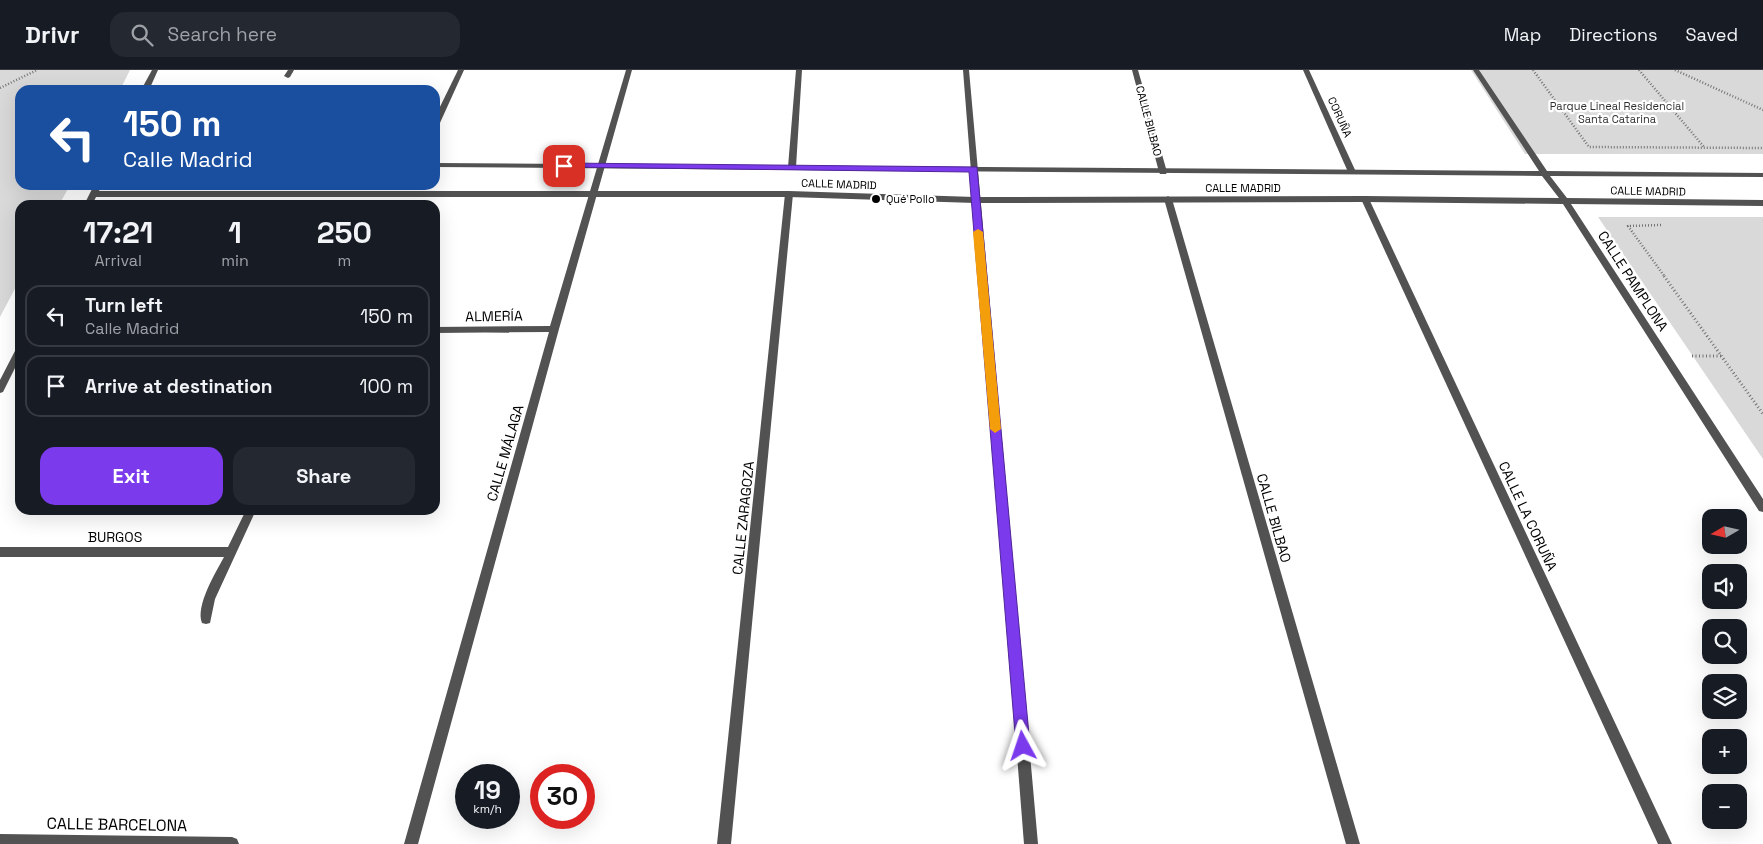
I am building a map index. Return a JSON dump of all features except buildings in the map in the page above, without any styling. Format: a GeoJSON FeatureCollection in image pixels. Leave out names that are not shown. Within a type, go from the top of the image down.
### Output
{"type":"FeatureCollection","features":[{"type":"Feature","properties":{"kind":"street"},"geometry":{"type":"LineString","coordinates":[[148,85],[155,70]]}},
{"type":"Feature","properties":{"kind":"street"},"geometry":{"type":"LineString","coordinates":[[440,114],[461,70]]}},
{"type":"Feature","properties":{"kind":"street","name":"CALLE MÁLAGA"},"geometry":{"type":"LineString","coordinates":[[411,844],[554,329],[629,70]]}},
{"type":"Feature","properties":{"kind":"street"},"geometry":{"type":"LineString","coordinates":[[792,167],[799,70]]}},
{"type":"Feature","properties":{"kind":"street"},"geometry":{"type":"LineString","coordinates":[[966,70],[975,200],[1031,844]]}},
{"type":"Feature","properties":{"kind":"street","name":"CALLE BILBAO"},"geometry":{"type":"LineString","coordinates":[[1135,70],[1163,172]]}},
{"type":"Feature","properties":{"kind":"street","name":"CORUÑA"},"geometry":{"type":"LineString","coordinates":[[1306,70],[1352,172]]}},
{"type":"Feature","properties":{"kind":"street","name":"CALLE PAMPLONA"},"geometry":{"type":"LineString","coordinates":[[1476,70],[1565,201],[1763,508]]}},
{"type":"Feature","properties":{"kind":"street","name":"CALLE MADRID"},"geometry":{"type":"LineString","coordinates":[[440,165],[1763,176]]}},
{"type":"Feature","properties":{"kind":"street"},"geometry":{"type":"LineString","coordinates":[[90,200],[95,190]]}},
{"type":"Feature","properties":{"kind":"street","name":"CALLE MADRID"},"geometry":{"type":"LineString","coordinates":[[93,194],[789,194],[975,200],[1366,199],[1763,203]]}},
{"type":"Feature","properties":{"kind":"street","name":"CALLE ZARAGOZA"},"geometry":{"type":"LineString","coordinates":[[724,844],[789,194]]}},
{"type":"Feature","properties":{"kind":"street","name":"CALLE BILBAO"},"geometry":{"type":"LineString","coordinates":[[1168,199],[1353,844]]}},
{"type":"Feature","properties":{"kind":"street","name":"CALLE LA CORUÑA"},"geometry":{"type":"LineString","coordinates":[[1366,199],[1665,844]]}},
{"type":"Feature","properties":{"kind":"street","name":"ALMERÍA"},"geometry":{"type":"LineString","coordinates":[[440,330],[554,329]]}},
{"type":"Feature","properties":{"kind":"street"},"geometry":{"type":"LineString","coordinates":[[0,389],[15,359]]}},
{"type":"Feature","properties":{"kind":"street"},"geometry":{"type":"LineString","coordinates":[[206,619],[209,599],[249,515]]}},
{"type":"Feature","properties":{"kind":"street","name":"BURGOS"},"geometry":{"type":"LineString","coordinates":[[0,552],[230,552]]}},
{"type":"Feature","properties":{"kind":"street","name":"CALLE BARCELONA"},"geometry":{"type":"LineString","coordinates":[[0,840],[232,844]]}},
{"type":"Feature","properties":{"kind":"path"},"geometry":{"type":"LineString","coordinates":[[0,88],[37,70]]}},
{"type":"Feature","properties":{"kind":"path"},"geometry":{"type":"LineString","coordinates":[[1533,70],[1589,147],[1763,148]]}},
{"type":"Feature","properties":{"kind":"path"},"geometry":{"type":"LineString","coordinates":[[1639,70],[1705,148]]}},
{"type":"Feature","properties":{"kind":"path"},"geometry":{"type":"LineString","coordinates":[[1676,70],[1763,110]]}},
{"type":"Feature","properties":{"kind":"path"},"geometry":{"type":"LineString","coordinates":[[1667,225],[1628,226],[1763,414]]}},
{"type":"Feature","properties":{"kind":"green space"},"geometry":{"type":"Polygon","coordinates":[[[0,70],[130,70],[122,85],[15,85],[15,190],[67,190],[62,200],[15,200],[15,288],[0,317],[0,70]]]}},
{"type":"Feature","properties":{"kind":"green space","name":"Parque Lineal Residencial Santa Catarina"},"geometry":{"type":"Polygon","coordinates":[[[1471,70],[1763,70],[1763,154],[1525,154],[1471,70]]]}},
{"type":"Feature","properties":{"kind":"green space"},"geometry":{"type":"Polygon","coordinates":[[[1598,217],[1763,217],[1763,459],[1598,217]]]}},
{"type":"Feature","properties":{"kind":"slow traffic"},"geometry":{"type":"LineString","coordinates":[[978,232],[995,429]]}},
{"type":"Feature","properties":{"kind":"place","name":"Qué Pollo"},"geometry":{"type":"Point","coordinates":[876,199]}},
{"type":"Feature","properties":{"kind":"route"},"geometry":{"type":"LineString","coordinates":[[564,166],[974,169],[975,200],[1023,746]]}}]}
